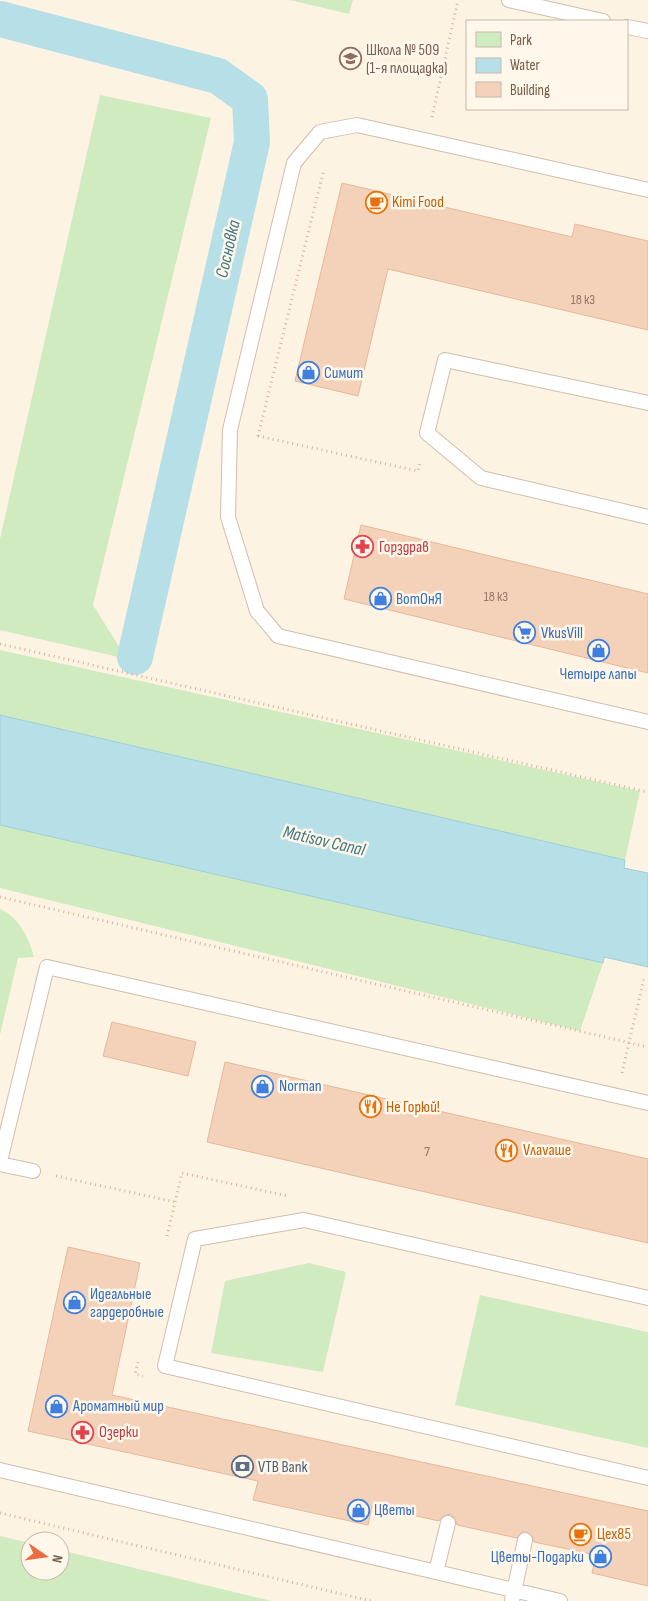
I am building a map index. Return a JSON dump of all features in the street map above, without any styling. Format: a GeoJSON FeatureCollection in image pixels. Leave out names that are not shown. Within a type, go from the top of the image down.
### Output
{"type":"FeatureCollection","features":[{"type":"Feature","properties":{"kind":"lane"},"geometry":{"type":"LineString","coordinates":[[509,0],[599,20]]}},
{"type":"Feature","properties":{"kind":"lane"},"geometry":{"type":"LineString","coordinates":[[628,26],[648,31]]}},
{"type":"Feature","properties":{"kind":"lane"},"geometry":{"type":"LineString","coordinates":[[648,190],[357,125],[320,132],[294,163],[230,430],[228,517],[257,611],[278,636],[648,722]]}},
{"type":"Feature","properties":{"kind":"lane"},"geometry":{"type":"LineString","coordinates":[[648,403],[445,360],[426,433],[481,478],[648,517]]}},
{"type":"Feature","properties":{"kind":"lane"},"geometry":{"type":"LineString","coordinates":[[33,1171],[0,1162],[47,967],[648,1103]]}},
{"type":"Feature","properties":{"kind":"lane"},"geometry":{"type":"LineString","coordinates":[[648,1298],[304,1220],[195,1239],[165,1366],[648,1478]]}},
{"type":"Feature","properties":{"kind":"lane"},"geometry":{"type":"LineString","coordinates":[[0,1470],[436,1572],[514,1596],[560,1601]]}},
{"type":"Feature","properties":{"kind":"lane"},"geometry":{"type":"LineString","coordinates":[[436,1572],[448,1523]]}},
{"type":"Feature","properties":{"kind":"lane"},"geometry":{"type":"LineString","coordinates":[[514,1596],[526,1540]]}},
{"type":"Feature","properties":{"kind":"path"},"geometry":{"type":"LineString","coordinates":[[426,140],[458,0]]}},
{"type":"Feature","properties":{"kind":"path"},"geometry":{"type":"LineString","coordinates":[[258,436],[326,162]]}},
{"type":"Feature","properties":{"kind":"path"},"geometry":{"type":"LineString","coordinates":[[230,430],[418,470],[426,433]]}},
{"type":"Feature","properties":{"kind":"path"},"geometry":{"type":"LineString","coordinates":[[0,644],[648,792]]}},
{"type":"Feature","properties":{"kind":"path"},"geometry":{"type":"LineString","coordinates":[[0,897],[648,1047]]}},
{"type":"Feature","properties":{"kind":"path"},"geometry":{"type":"LineString","coordinates":[[628,1042],[644,978]]}},
{"type":"Feature","properties":{"kind":"path"},"geometry":{"type":"LineString","coordinates":[[33,1171],[175,1202]]}},
{"type":"Feature","properties":{"kind":"path"},"geometry":{"type":"LineString","coordinates":[[166,1240],[182,1173],[289,1196]]}},
{"type":"Feature","properties":{"kind":"path"},"geometry":{"type":"LineString","coordinates":[[140,1355],[135,1374],[145,1377]]}},
{"type":"Feature","properties":{"kind":"path"},"geometry":{"type":"LineString","coordinates":[[0,1513],[371,1601]]}},
{"type":"Feature","properties":{"kind":"green space"},"geometry":{"type":"Polygon","coordinates":[[[290,0],[353,0],[349,14],[290,0]]]}},
{"type":"Feature","properties":{"kind":"green space"},"geometry":{"type":"Polygon","coordinates":[[[100,95],[211,118],[93,605],[127,659],[0,630],[0,539],[100,95]]]}},
{"type":"Feature","properties":{"kind":"green space"},"geometry":{"type":"Polygon","coordinates":[[[0,650],[640,791],[625,860],[0,715],[0,650]]]}},
{"type":"Feature","properties":{"kind":"green space"},"geometry":{"type":"Polygon","coordinates":[[[0,825],[603,963],[580,1031],[0,888],[0,825]]]}},
{"type":"Feature","properties":{"kind":"green space"},"geometry":{"type":"Polygon","coordinates":[[[0,909],[13,917],[18,923],[34,957],[18,958],[0,1035],[0,909]]]}},
{"type":"Feature","properties":{"kind":"green space"},"geometry":{"type":"Polygon","coordinates":[[[309,1263],[346,1272],[323,1372],[211,1353],[225,1281],[309,1263]]]}},
{"type":"Feature","properties":{"kind":"green space"},"geometry":{"type":"Polygon","coordinates":[[[480,1295],[648,1332],[648,1448],[455,1405],[480,1295]]]}},
{"type":"Feature","properties":{"kind":"green space"},"geometry":{"type":"Polygon","coordinates":[[[0,1536],[20,1541],[20,1581],[70,1581],[70,1552],[272,1601],[0,1601],[0,1536]]]}},
{"type":"Feature","properties":{"kind":"water","name":"Matisov Canal"},"geometry":{"type":"Polygon","coordinates":[[[0,715],[625,860],[624,868],[648,873],[648,967],[604,957],[603,963],[0,825],[0,715]]]}},
{"type":"Feature","properties":{"kind":"building"},"geometry":{"type":"Polygon","coordinates":[[[342,183],[572,237],[575,224],[648,241],[648,330],[388,269],[358,396],[295,381],[342,183]]]}},
{"type":"Feature","properties":{"kind":"building"},"geometry":{"type":"Polygon","coordinates":[[[361,525],[648,594],[648,673],[344,599],[361,525]]]}},
{"type":"Feature","properties":{"kind":"building"},"geometry":{"type":"Polygon","coordinates":[[[112,1022],[196,1042],[188,1076],[103,1056],[112,1022]]]}},
{"type":"Feature","properties":{"kind":"building"},"geometry":{"type":"Polygon","coordinates":[[[225,1062],[648,1159],[648,1243],[207,1142],[225,1062]]]}},
{"type":"Feature","properties":{"kind":"building"},"geometry":{"type":"Polygon","coordinates":[[[68,1247],[140,1263],[112,1395],[648,1511],[648,1586],[592,1573],[596,1555],[534,1542],[533,1537],[527,1532],[522,1532],[517,1538],[457,1525],[454,1517],[450,1514],[442,1517],[439,1521],[372,1506],[368,1525],[253,1500],[258,1481],[28,1431],[68,1247]]]}},
{"type":"Feature","properties":{"kind":"waterway","name":"Сосновка"},"geometry":{"type":"LineString","coordinates":[[0,19],[218,76],[250,99],[252,142],[135,657]]}},
{"type":"Feature","properties":{"kind":"place","name":"Школа № 509 (1-я площадка)"},"geometry":{"type":"Point","coordinates":[350,59]}},
{"type":"Feature","properties":{"kind":"place","name":"Kimi Food"},"geometry":{"type":"Point","coordinates":[376,202]}},
{"type":"Feature","properties":{"kind":"place","name":"Симит"},"geometry":{"type":"Point","coordinates":[308,373]}},
{"type":"Feature","properties":{"kind":"place","name":"Горздрав"},"geometry":{"type":"Point","coordinates":[363,547]}},
{"type":"Feature","properties":{"kind":"place","name":"ВотОнЯ"},"geometry":{"type":"Point","coordinates":[380,599]}},
{"type":"Feature","properties":{"kind":"place","name":"VkusVill"},"geometry":{"type":"Point","coordinates":[525,633]}},
{"type":"Feature","properties":{"kind":"place","name":"Четыре лапы"},"geometry":{"type":"Point","coordinates":[598,650]}},
{"type":"Feature","properties":{"kind":"place","name":"Norman"},"geometry":{"type":"Point","coordinates":[263,1086]}},
{"type":"Feature","properties":{"kind":"place","name":"Не Горюй!"},"geometry":{"type":"Point","coordinates":[370,1107]}},
{"type":"Feature","properties":{"kind":"place","name":"Vлаvаше"},"geometry":{"type":"Point","coordinates":[507,1150]}},
{"type":"Feature","properties":{"kind":"place","name":"Идеальные гардеробные"},"geometry":{"type":"Point","coordinates":[74,1303]}},
{"type":"Feature","properties":{"kind":"place","name":"Ароматный мир"},"geometry":{"type":"Point","coordinates":[57,1406]}},
{"type":"Feature","properties":{"kind":"place","name":"Озерки"},"geometry":{"type":"Point","coordinates":[83,1432]}},
{"type":"Feature","properties":{"kind":"place","name":"VTB Bank"},"geometry":{"type":"Point","coordinates":[242,1467]}},
{"type":"Feature","properties":{"kind":"place","name":"Цветы"},"geometry":{"type":"Point","coordinates":[358,1510]}},
{"type":"Feature","properties":{"kind":"place","name":"Цех85"},"geometry":{"type":"Point","coordinates":[581,1534]}},
{"type":"Feature","properties":{"kind":"place","name":"Цветы-Подарки"},"geometry":{"type":"Point","coordinates":[600,1557]}}]}
